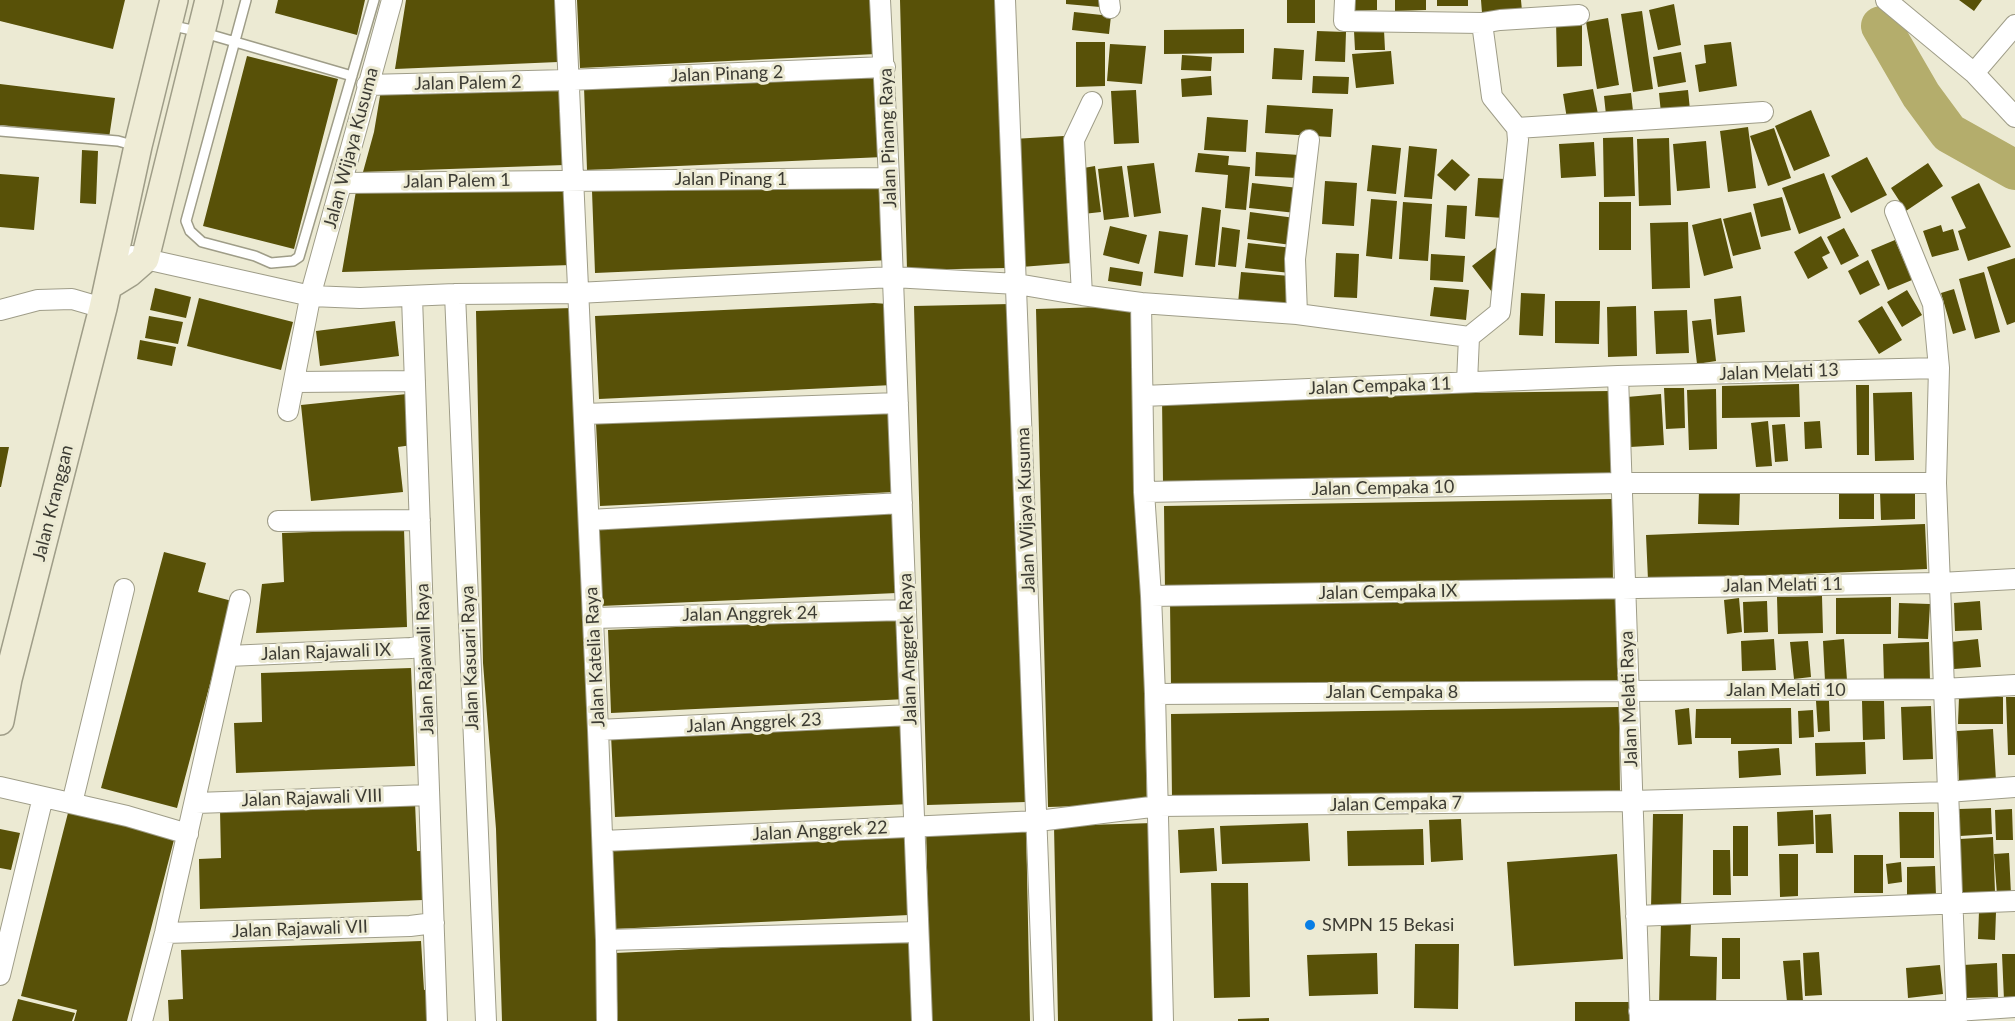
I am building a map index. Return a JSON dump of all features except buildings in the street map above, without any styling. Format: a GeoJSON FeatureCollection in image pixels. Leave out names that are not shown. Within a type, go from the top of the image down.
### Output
{"type":"FeatureCollection","features":[{"type":"Feature","properties":{"kind":"main road"},"geometry":{"type":"LineString","coordinates":[[105,297],[145,259],[208,0]]}},
{"type":"Feature","properties":{"kind":"main road","name":"Jalan Kranggan"},"geometry":{"type":"LineString","coordinates":[[0,721],[8,679],[116,252],[138,146],[171,13]]}},
{"type":"Feature","properties":{"kind":"street","name":"Jalan Wijaya Kusuma"},"geometry":{"type":"LineString","coordinates":[[288,411],[311,296],[342,183],[359,81],[392,0]]}},
{"type":"Feature","properties":{"kind":"street","name":"Jalan Katelia Raya"},"geometry":{"type":"LineString","coordinates":[[565,0],[603,841],[607,1021]]}},
{"type":"Feature","properties":{"kind":"street","name":"Jalan Pinang Raya"},"geometry":{"type":"LineString","coordinates":[[880,0],[894,277]]}},
{"type":"Feature","properties":{"kind":"street","name":"Jalan Wijaya Kusuma"},"geometry":{"type":"LineString","coordinates":[[1005,0],[1044,1021]]}},
{"type":"Feature","properties":{"kind":"street"},"geometry":{"type":"LineString","coordinates":[[1345,0],[1344,21],[1482,23],[1579,15]]}},
{"type":"Feature","properties":{"kind":"street"},"geometry":{"type":"LineString","coordinates":[[1886,0],[1974,73],[2015,117]]}},
{"type":"Feature","properties":{"kind":"street"},"geometry":{"type":"LineString","coordinates":[[116,252],[311,296],[360,298],[454,294],[577,293],[894,277],[1017,284],[1082,296],[1141,303],[1297,314],[1468,337],[1500,312],[1518,140],[1517,128],[1492,97],[1482,23]]}},
{"type":"Feature","properties":{"kind":"street"},"geometry":{"type":"LineString","coordinates":[[1974,73],[2015,25]]}},
{"type":"Feature","properties":{"kind":"street","name":"Jalan Pinang 2"},"geometry":{"type":"LineString","coordinates":[[568,80],[885,67]]}},
{"type":"Feature","properties":{"kind":"street","name":"Jalan Palem 2"},"geometry":{"type":"LineString","coordinates":[[359,81],[568,80]]}},
{"type":"Feature","properties":{"kind":"street"},"geometry":{"type":"LineString","coordinates":[[1082,296],[1074,140],[1092,102]]}},
{"type":"Feature","properties":{"kind":"street"},"geometry":{"type":"LineString","coordinates":[[1517,128],[1763,112]]}},
{"type":"Feature","properties":{"kind":"street"},"geometry":{"type":"LineString","coordinates":[[1297,314],[1295,259],[1309,140]]}},
{"type":"Feature","properties":{"kind":"street","name":"Jalan Pinang 1"},"geometry":{"type":"LineString","coordinates":[[572,180],[890,178]]}},
{"type":"Feature","properties":{"kind":"street","name":"Jalan Palem 1"},"geometry":{"type":"LineString","coordinates":[[342,183],[572,180]]}},
{"type":"Feature","properties":{"kind":"street"},"geometry":{"type":"LineString","coordinates":[[1895,211],[1933,304],[1939,368],[1936,483],[1956,1016]]}},
{"type":"Feature","properties":{"kind":"street","name":"Jalan Anggrek Raya"},"geometry":{"type":"LineString","coordinates":[[894,277],[922,1021]]}},
{"type":"Feature","properties":{"kind":"street","name":"Jalan Kasuari Raya"},"geometry":{"type":"LineString","coordinates":[[454,294],[486,1021]]}},
{"type":"Feature","properties":{"kind":"street"},"geometry":{"type":"LineString","coordinates":[[0,310],[38,300],[105,297]]}},
{"type":"Feature","properties":{"kind":"street","name":"Jalan Rajawali Raya"},"geometry":{"type":"LineString","coordinates":[[412,297],[436,1021]]}},
{"type":"Feature","properties":{"kind":"street"},"geometry":{"type":"LineString","coordinates":[[1141,303],[1144,492],[1155,694],[1163,1021]]}},
{"type":"Feature","properties":{"kind":"street"},"geometry":{"type":"LineString","coordinates":[[1467,382],[1468,337]]}},
{"type":"Feature","properties":{"kind":"street","name":"Jalan Melati 13"},"geometry":{"type":"LineString","coordinates":[[1618,376],[1939,368]]}},
{"type":"Feature","properties":{"kind":"street","name":"Jalan Cempaka 11"},"geometry":{"type":"LineString","coordinates":[[1143,396],[1618,376]]}},
{"type":"Feature","properties":{"kind":"street","name":"Jalan Melati Raya"},"geometry":{"type":"LineString","coordinates":[[1618,376],[1640,1016]]}},
{"type":"Feature","properties":{"kind":"street"},"geometry":{"type":"LineString","coordinates":[[295,382],[415,381]]}},
{"type":"Feature","properties":{"kind":"street"},"geometry":{"type":"LineString","coordinates":[[584,414],[898,403]]}},
{"type":"Feature","properties":{"kind":"street","name":"Jalan Cempaka 10"},"geometry":{"type":"LineString","coordinates":[[1144,492],[1622,483],[1936,483]]}},
{"type":"Feature","properties":{"kind":"street"},"geometry":{"type":"LineString","coordinates":[[589,520],[902,504]]}},
{"type":"Feature","properties":{"kind":"street"},"geometry":{"type":"LineString","coordinates":[[278,520],[420,520]]}},
{"type":"Feature","properties":{"kind":"street","name":"Jalan Melati 11"},"geometry":{"type":"LineString","coordinates":[[1625,588],[1940,583],[2015,579]]}},
{"type":"Feature","properties":{"kind":"street","name":"Jalan Cempaka IX"},"geometry":{"type":"LineString","coordinates":[[1151,596],[1625,588]]}},
{"type":"Feature","properties":{"kind":"street"},"geometry":{"type":"LineString","coordinates":[[72,803],[124,589]]}},
{"type":"Feature","properties":{"kind":"street"},"geometry":{"type":"LineString","coordinates":[[142,1021],[196,802],[240,600]]}},
{"type":"Feature","properties":{"kind":"street","name":"Jalan Anggrek 24"},"geometry":{"type":"LineString","coordinates":[[593,618],[906,610]]}},
{"type":"Feature","properties":{"kind":"street","name":"Jalan Rajawali IX"},"geometry":{"type":"LineString","coordinates":[[228,656],[424,646]]}},
{"type":"Feature","properties":{"kind":"street","name":"Jalan Melati 10"},"geometry":{"type":"LineString","coordinates":[[1629,690],[1943,689],[2015,685]]}},
{"type":"Feature","properties":{"kind":"street","name":"Jalan Cempaka 8"},"geometry":{"type":"LineString","coordinates":[[1155,694],[1629,690]]}},
{"type":"Feature","properties":{"kind":"street","name":"Jalan Anggrek 23"},"geometry":{"type":"LineString","coordinates":[[598,730],[910,715]]}},
{"type":"Feature","properties":{"kind":"street"},"geometry":{"type":"LineString","coordinates":[[0,787],[72,803],[188,834]]}},
{"type":"Feature","properties":{"kind":"street","name":"Jalan Cempaka 7"},"geometry":{"type":"LineString","coordinates":[[1038,820],[1159,806],[1632,801],[1947,792],[2015,787]]}},
{"type":"Feature","properties":{"kind":"street","name":"Jalan Rajawali VIII"},"geometry":{"type":"LineString","coordinates":[[196,802],[429,795]]}},
{"type":"Feature","properties":{"kind":"street"},"geometry":{"type":"LineString","coordinates":[[0,975],[43,797]]}},
{"type":"Feature","properties":{"kind":"street","name":"Jalan Anggrek 22"},"geometry":{"type":"LineString","coordinates":[[603,841],[1038,820]]}},
{"type":"Feature","properties":{"kind":"street"},"geometry":{"type":"LineString","coordinates":[[1636,916],[2015,901]]}},
{"type":"Feature","properties":{"kind":"street","name":"Jalan Rajawali VII"},"geometry":{"type":"LineString","coordinates":[[165,933],[410,926],[434,923]]}},
{"type":"Feature","properties":{"kind":"street"},"geometry":{"type":"LineString","coordinates":[[606,940],[918,932]]}},
{"type":"Feature","properties":{"kind":"street"},"geometry":{"type":"LineString","coordinates":[[1640,1016],[1956,1016],[2015,1007]]}},
{"type":"Feature","properties":{"kind":"lane"},"geometry":{"type":"LineString","coordinates":[[246,0],[186,221],[190,231],[202,242],[255,256],[271,263],[293,261],[299,257],[359,81],[374,0]]}},
{"type":"Feature","properties":{"kind":"lane"},"geometry":{"type":"LineString","coordinates":[[171,13],[201,33],[359,81]]}},
{"type":"Feature","properties":{"kind":"lane"},"geometry":{"type":"LineString","coordinates":[[0,130],[118,141],[138,146]]}},
{"type":"Feature","properties":{"kind":"waterway"},"geometry":{"type":"LineString","coordinates":[[1881,26],[1921,95],[1949,133],[2015,170]]}},
{"type":"Feature","properties":{"kind":"place","name":"SMPN 15 Bekasi"},"geometry":{"type":"Point","coordinates":[1310,925]}}]}
